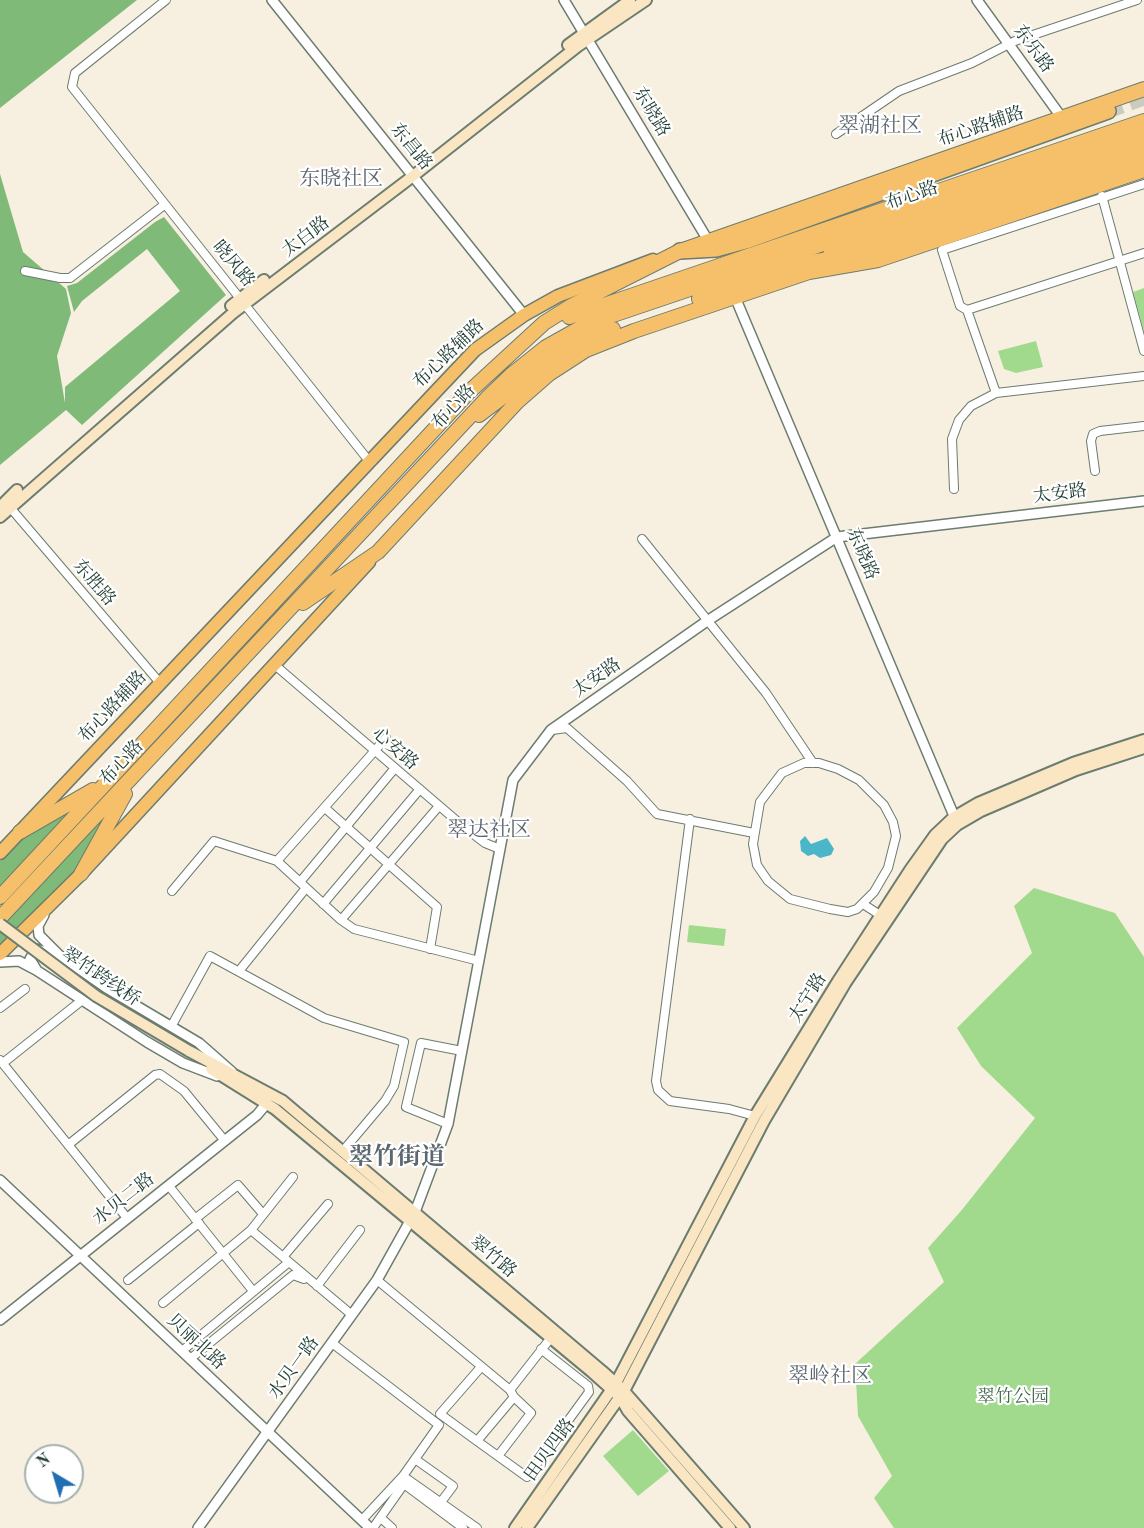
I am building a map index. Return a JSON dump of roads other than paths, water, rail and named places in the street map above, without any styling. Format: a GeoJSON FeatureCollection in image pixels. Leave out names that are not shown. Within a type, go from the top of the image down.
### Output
{"type":"FeatureCollection","features":[{"type":"Feature","properties":{"kind":"highway","name":"布心路辅路"},"geometry":{"type":"LineString","coordinates":[[680,251],[1144,88]]}},
{"type":"Feature","properties":{"kind":"highway"},"geometry":{"type":"LineString","coordinates":[[680,251],[716,249],[749,240],[1108,111]]}},
{"type":"Feature","properties":{"kind":"highway"},"geometry":{"type":"LineString","coordinates":[[1085,144],[1144,111]]}},
{"type":"Feature","properties":{"kind":"highway"},"geometry":{"type":"LineString","coordinates":[[1085,144],[1144,121]]}},
{"type":"Feature","properties":{"kind":"highway"},"geometry":{"type":"LineString","coordinates":[[1085,144],[1144,135]]}},
{"type":"Feature","properties":{"kind":"highway","name":"布心路"},"geometry":{"type":"LineString","coordinates":[[504,358],[539,333],[583,311],[1052,151],[1085,144]]}},
{"type":"Feature","properties":{"kind":"highway","name":"布心路"},"geometry":{"type":"LineString","coordinates":[[0,918],[453,434],[523,364],[552,344],[596,321],[1085,144]]}},
{"type":"Feature","properties":{"kind":"highway"},"geometry":{"type":"LineString","coordinates":[[453,434],[543,365],[578,343],[1144,146]]}},
{"type":"Feature","properties":{"kind":"highway"},"geometry":{"type":"LineString","coordinates":[[800,264],[866,254],[1144,160]]}},
{"type":"Feature","properties":{"kind":"highway"},"geometry":{"type":"LineString","coordinates":[[282,618],[378,552],[507,411],[561,365],[613,339],[735,297],[824,268],[878,261],[1101,192],[1144,171]]}},
{"type":"Feature","properties":{"kind":"highway","name":"布心路"},"geometry":{"type":"LineString","coordinates":[[0,897],[119,772],[469,392],[504,358],[536,330],[571,306],[680,251]]}},
{"type":"Feature","properties":{"kind":"highway"},"geometry":{"type":"LineString","coordinates":[[21,832],[79,800],[119,772]]}},
{"type":"Feature","properties":{"kind":"highway"},"geometry":{"type":"LineString","coordinates":[[81,874],[135,775]]}},
{"type":"Feature","properties":{"kind":"main road","name":"太白路"},"geometry":{"type":"LineString","coordinates":[[0,517],[5,505],[243,301],[411,174],[630,0]]}},
{"type":"Feature","properties":{"kind":"main road","name":"太白路"},"geometry":{"type":"LineString","coordinates":[[586,36],[646,0]]}},
{"type":"Feature","properties":{"kind":"main road","name":"布心路辅路"},"geometry":{"type":"LineString","coordinates":[[0,853],[476,350],[524,315],[558,296],[680,251]]}},
{"type":"Feature","properties":{"kind":"main road"},"geometry":{"type":"LineString","coordinates":[[0,954],[81,874],[276,666],[378,552]]}},
{"type":"Feature","properties":{"kind":"main road","name":"太宁路"},"geometry":{"type":"LineString","coordinates":[[618,1390],[755,1116],[880,915],[935,835],[978,803],[1072,763],[1144,740]]}},
{"type":"Feature","properties":{"kind":"main road","name":"太宁路"},"geometry":{"type":"LineString","coordinates":[[618,1390],[769,1111],[887,919],[956,821],[1076,770],[1144,748]]}},
{"type":"Feature","properties":{"kind":"main road","name":"翠竹跨线桥"},"geometry":{"type":"LineString","coordinates":[[0,924],[96,996],[189,1053]]}},
{"type":"Feature","properties":{"kind":"main road","name":"翠竹跨线桥"},"geometry":{"type":"LineString","coordinates":[[0,931],[88,996],[189,1053]]}},
{"type":"Feature","properties":{"kind":"main road","name":"翠竹路"},"geometry":{"type":"LineString","coordinates":[[189,1053],[233,1078],[283,1101],[415,1212],[618,1390],[744,1528]]}},
{"type":"Feature","properties":{"kind":"main road","name":"翠竹路"},"geometry":{"type":"LineString","coordinates":[[233,1078],[267,1103],[550,1339],[618,1390],[628,1411],[730,1528]]}},
{"type":"Feature","properties":{"kind":"main road","name":"田贝四路"},"geometry":{"type":"LineString","coordinates":[[529,1527],[618,1390]]}},
{"type":"Feature","properties":{"kind":"main road","name":"田贝四路"},"geometry":{"type":"LineString","coordinates":[[515,1528],[571,1450],[585,1438]]}},
{"type":"Feature","properties":{"kind":"street","name":"晓风路"},"geometry":{"type":"LineString","coordinates":[[166,0],[75,72],[72,87],[369,461]]}},
{"type":"Feature","properties":{"kind":"street","name":"东昌路"},"geometry":{"type":"LineString","coordinates":[[272,0],[524,315]]}},
{"type":"Feature","properties":{"kind":"street","name":"东晓路"},"geometry":{"type":"LineString","coordinates":[[564,0],[709,242]]}},
{"type":"Feature","properties":{"kind":"street","name":"东乐路"},"geometry":{"type":"LineString","coordinates":[[977,0],[1062,118]]}},
{"type":"Feature","properties":{"kind":"street"},"geometry":{"type":"LineString","coordinates":[[836,134],[899,91],[972,63],[1009,44],[1137,0]]}},
{"type":"Feature","properties":{"kind":"street"},"geometry":{"type":"LineString","coordinates":[[1144,184],[1101,192],[942,250],[960,306],[967,309],[1144,253]]}},
{"type":"Feature","properties":{"kind":"street"},"geometry":{"type":"LineString","coordinates":[[1101,192],[1144,351]]}},
{"type":"Feature","properties":{"kind":"street"},"geometry":{"type":"LineString","coordinates":[[25,271],[70,278],[164,205]]}},
{"type":"Feature","properties":{"kind":"street","name":"东晓路"},"geometry":{"type":"LineString","coordinates":[[735,297],[956,821]]}},
{"type":"Feature","properties":{"kind":"street"},"geometry":{"type":"LineString","coordinates":[[967,309],[996,393]]}},
{"type":"Feature","properties":{"kind":"street"},"geometry":{"type":"LineString","coordinates":[[954,489],[952,439],[959,420],[972,406],[996,393],[1144,376]]}},
{"type":"Feature","properties":{"kind":"street"},"geometry":{"type":"LineString","coordinates":[[1095,471],[1091,441],[1093,434],[1100,431],[1144,426]]}},
{"type":"Feature","properties":{"kind":"street","name":"太安路"},"geometry":{"type":"LineString","coordinates":[[410,1223],[448,1124],[513,780],[551,730],[707,621],[837,537],[1144,501]]}},
{"type":"Feature","properties":{"kind":"street","name":"东胜路"},"geometry":{"type":"LineString","coordinates":[[5,505],[160,683]]}},
{"type":"Feature","properties":{"kind":"street"},"geometry":{"type":"LineString","coordinates":[[642,539],[766,693],[813,763]]}},
{"type":"Feature","properties":{"kind":"street","name":"心安路"},"geometry":{"type":"LineString","coordinates":[[276,666],[479,840],[500,849]]}},
{"type":"Feature","properties":{"kind":"street"},"geometry":{"type":"LineString","coordinates":[[551,730],[567,728],[627,781],[657,814],[754,833]]}},
{"type":"Feature","properties":{"kind":"street"},"geometry":{"type":"LineString","coordinates":[[277,861],[386,738]]}},
{"type":"Feature","properties":{"kind":"street"},"geometry":{"type":"LineString","coordinates":[[813,763],[838,769],[859,780],[884,806],[893,822],[896,836],[888,868],[863,904],[848,912],[790,899],[761,873],[754,856],[754,833],[760,802],[774,780],[791,766],[813,763]]}},
{"type":"Feature","properties":{"kind":"street"},"geometry":{"type":"LineString","coordinates":[[300,882],[395,768]]}},
{"type":"Feature","properties":{"kind":"street"},"geometry":{"type":"LineString","coordinates":[[323,904],[420,789]]}},
{"type":"Feature","properties":{"kind":"street"},"geometry":{"type":"LineString","coordinates":[[341,920],[439,806]]}},
{"type":"Feature","properties":{"kind":"street"},"geometry":{"type":"LineString","coordinates":[[325,808],[437,907],[430,949]]}},
{"type":"Feature","properties":{"kind":"street"},"geometry":{"type":"LineString","coordinates":[[690,819],[656,1081],[658,1090],[670,1101],[729,1109],[755,1116]]}},
{"type":"Feature","properties":{"kind":"street"},"geometry":{"type":"LineString","coordinates":[[172,891],[214,841],[277,861],[341,920],[361,932],[479,961]]}},
{"type":"Feature","properties":{"kind":"street"},"geometry":{"type":"LineString","coordinates":[[239,971],[306,888]]}},
{"type":"Feature","properties":{"kind":"street"},"geometry":{"type":"LineString","coordinates":[[863,904],[880,915]]}},
{"type":"Feature","properties":{"kind":"street"},"geometry":{"type":"LineString","coordinates":[[46,910],[38,926],[39,935],[59,956]]}},
{"type":"Feature","properties":{"kind":"street"},"geometry":{"type":"LineString","coordinates":[[36,969],[30,959],[36,950],[43,949],[59,956],[108,989],[172,1025],[216,1056],[233,1078]]}},
{"type":"Feature","properties":{"kind":"street"},"geometry":{"type":"LineString","coordinates":[[172,1025],[210,956],[324,1018],[404,1042],[394,1086],[386,1101],[342,1152]]}},
{"type":"Feature","properties":{"kind":"street"},"geometry":{"type":"LineString","coordinates":[[0,962],[19,961],[36,969],[81,1001],[183,1063],[233,1078]]}},
{"type":"Feature","properties":{"kind":"street"},"geometry":{"type":"LineString","coordinates":[[0,1008],[25,988]]}},
{"type":"Feature","properties":{"kind":"street"},"geometry":{"type":"LineString","coordinates":[[81,1001],[1,1061],[127,1218]]}},
{"type":"Feature","properties":{"kind":"street"},"geometry":{"type":"LineString","coordinates":[[448,1124],[406,1107],[421,1043],[462,1051]]}},
{"type":"Feature","properties":{"kind":"street"},"geometry":{"type":"LineString","coordinates":[[68,1145],[155,1075],[160,1074],[184,1091],[225,1141]]}},
{"type":"Feature","properties":{"kind":"street","name":"水贝二路"},"geometry":{"type":"LineString","coordinates":[[0,1320],[257,1115],[267,1103]]}},
{"type":"Feature","properties":{"kind":"street"},"geometry":{"type":"LineString","coordinates":[[163,1303],[251,1230],[293,1177]]}},
{"type":"Feature","properties":{"kind":"street","name":"贝丽北路"},"geometry":{"type":"LineString","coordinates":[[0,1180],[372,1528]]}},
{"type":"Feature","properties":{"kind":"street"},"geometry":{"type":"LineString","coordinates":[[128,1280],[238,1185],[263,1214]]}},
{"type":"Feature","properties":{"kind":"street"},"geometry":{"type":"LineString","coordinates":[[169,1186],[253,1291]]}},
{"type":"Feature","properties":{"kind":"street"},"geometry":{"type":"LineString","coordinates":[[182,1351],[286,1260],[328,1204]]}},
{"type":"Feature","properties":{"kind":"street","name":"水贝一路"},"geometry":{"type":"LineString","coordinates":[[198,1528],[351,1317],[410,1223]]}},
{"type":"Feature","properties":{"kind":"street"},"geometry":{"type":"LineString","coordinates":[[251,1230],[351,1317]]}},
{"type":"Feature","properties":{"kind":"street"},"geometry":{"type":"LineString","coordinates":[[317,1286],[360,1230]]}},
{"type":"Feature","properties":{"kind":"street"},"geometry":{"type":"LineString","coordinates":[[190,1359],[293,1275],[302,1277],[351,1317]]}},
{"type":"Feature","properties":{"kind":"street"},"geometry":{"type":"LineString","coordinates":[[376,1280],[481,1367],[531,1413],[498,1456]]}},
{"type":"Feature","properties":{"kind":"street"},"geometry":{"type":"LineString","coordinates":[[477,1441],[550,1339]]}},
{"type":"Feature","properties":{"kind":"street"},"geometry":{"type":"LineString","coordinates":[[332,1343],[439,1425],[403,1476],[362,1520]]}},
{"type":"Feature","properties":{"kind":"street"},"geometry":{"type":"LineString","coordinates":[[481,1367],[440,1413],[527,1477],[589,1392],[588,1386],[542,1349]]}},
{"type":"Feature","properties":{"kind":"street"},"geometry":{"type":"LineString","coordinates":[[554,1440],[571,1450]]}},
{"type":"Feature","properties":{"kind":"street"},"geometry":{"type":"LineString","coordinates":[[415,1459],[453,1486],[441,1502]]}},
{"type":"Feature","properties":{"kind":"street"},"geometry":{"type":"LineString","coordinates":[[403,1476],[477,1528]]}},
{"type":"Feature","properties":{"kind":"street"},"geometry":{"type":"LineString","coordinates":[[372,1528],[404,1484],[463,1528]]}},
{"type":"Feature","properties":{"kind":"street"},"geometry":{"type":"LineString","coordinates":[[381,1518],[392,1528]]}},
{"type":"Feature","properties":{"kind":"water"},"geometry":{"type":"Polygon","coordinates":[[[805,836],[811,844],[827,838],[834,849],[831,855],[820,858],[814,854],[808,856],[801,851],[800,841],[805,836]]]}},
{"type":"Feature","properties":{"kind":"tunnel"},"geometry":{"type":"LineString","coordinates":[[1108,111],[1144,98]]}},
{"type":"Feature","properties":{"kind":"district","name":"翠湖社区"},"geometry":{"type":"Point","coordinates":[880,126]}},
{"type":"Feature","properties":{"kind":"district","name":"东晓社区"},"geometry":{"type":"Point","coordinates":[341,179]}},
{"type":"Feature","properties":{"kind":"district","name":"翠达社区"},"geometry":{"type":"Point","coordinates":[489,830]}},
{"type":"Feature","properties":{"kind":"district","name":"翠竹街道"},"geometry":{"type":"Point","coordinates":[397,1158]}},
{"type":"Feature","properties":{"kind":"district","name":"翠岭社区"},"geometry":{"type":"Point","coordinates":[830,1376]}},
{"type":"Feature","properties":{"kind":"park label","name":"翠竹公园"},"geometry":{"type":"Point","coordinates":[1013,1397]}}]}
